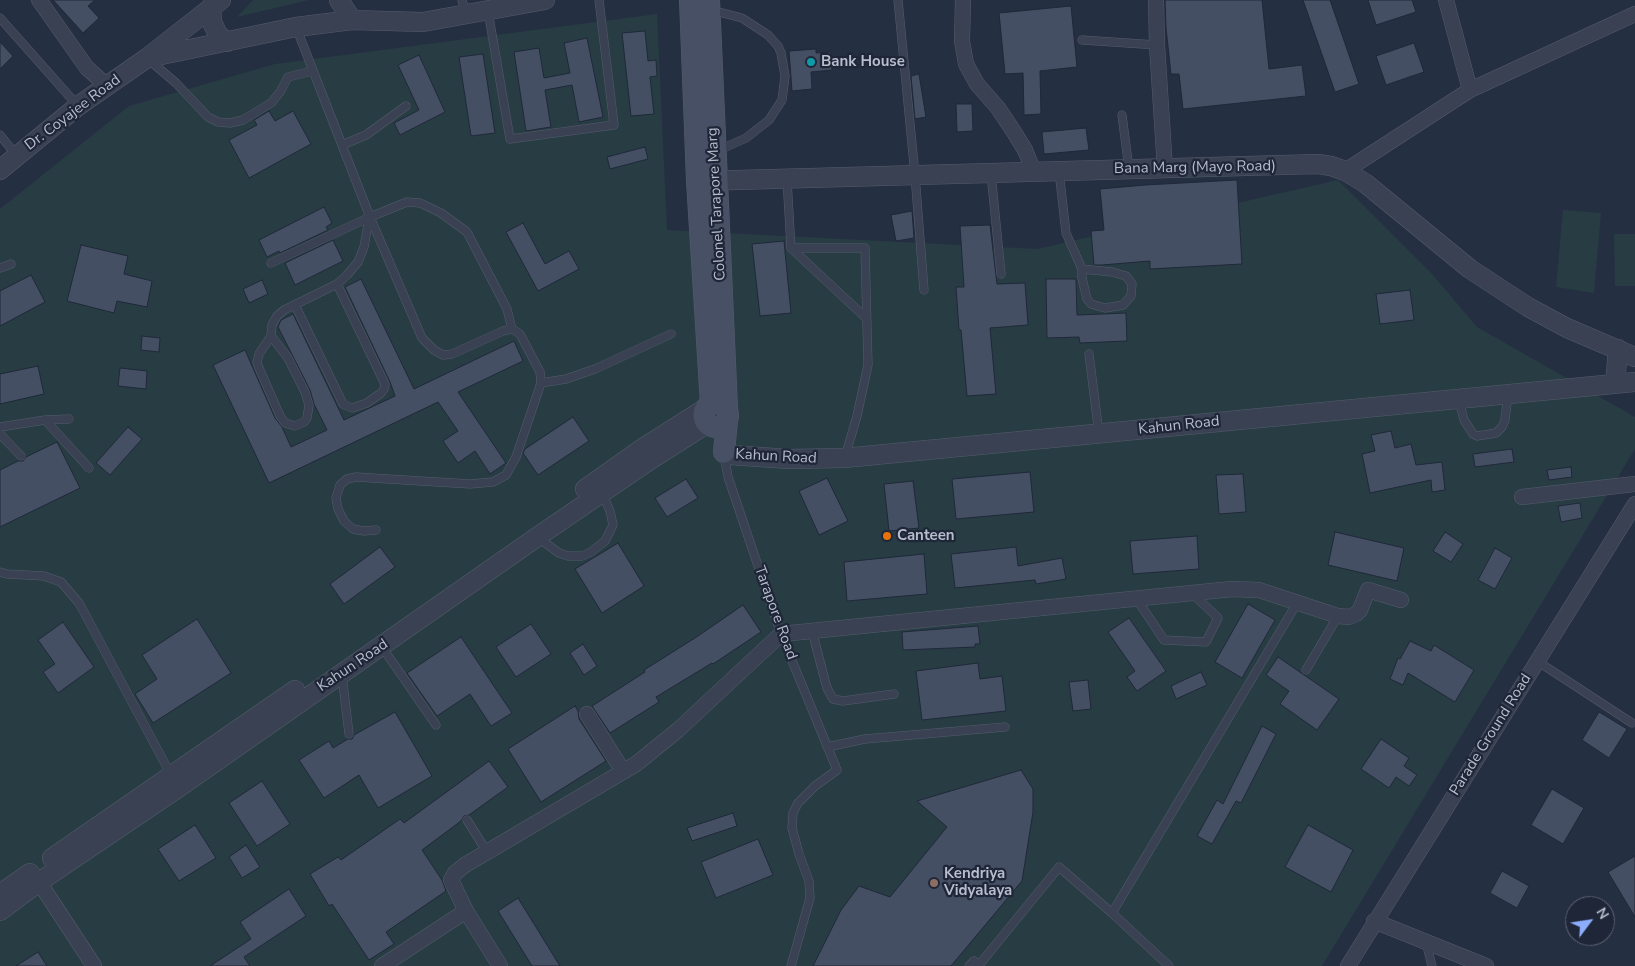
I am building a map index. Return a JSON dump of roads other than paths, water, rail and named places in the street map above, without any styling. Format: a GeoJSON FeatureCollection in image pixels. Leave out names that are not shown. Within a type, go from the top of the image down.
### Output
{"type":"FeatureCollection","features":[{"type":"Feature","properties":{"kind":"main road","name":"Colonel Tarapore Marg"},"geometry":{"type":"LineString","coordinates":[[690,0],[707,181],[715,415]]}},
{"type":"Feature","properties":{"kind":"main road","name":"Colonel Tarapore Marg"},"geometry":{"type":"LineString","coordinates":[[707,181],[715,152],[709,5]]}},
{"type":"Feature","properties":{"kind":"main road"},"geometry":{"type":"LineString","coordinates":[[715,415],[724,452]]}},
{"type":"Feature","properties":{"kind":"street"},"geometry":{"type":"LineString","coordinates":[[38,0],[86,68],[106,86]]}},
{"type":"Feature","properties":{"kind":"street"},"geometry":{"type":"LineString","coordinates":[[329,0],[333,22]]}},
{"type":"Feature","properties":{"kind":"street"},"geometry":{"type":"LineString","coordinates":[[339,0],[352,20]]}},
{"type":"Feature","properties":{"kind":"street"},"geometry":{"type":"LineString","coordinates":[[147,58],[296,27],[352,20],[423,22],[464,7],[488,10],[541,0]]}},
{"type":"Feature","properties":{"kind":"street"},"geometry":{"type":"LineString","coordinates":[[963,0],[962,41],[966,64],[977,84],[998,108],[1014,132],[1025,150],[1034,172]]}},
{"type":"Feature","properties":{"kind":"street"},"geometry":{"type":"LineString","coordinates":[[1156,0],[1165,169]]}},
{"type":"Feature","properties":{"kind":"street"},"geometry":{"type":"LineString","coordinates":[[1446,0],[1470,90]]}},
{"type":"Feature","properties":{"kind":"street"},"geometry":{"type":"LineString","coordinates":[[216,4],[212,22],[218,35],[227,42]]}},
{"type":"Feature","properties":{"kind":"street","name":"Dr. Coyajee Road"},"geometry":{"type":"LineString","coordinates":[[0,170],[78,106],[147,58],[216,4]]}},
{"type":"Feature","properties":{"kind":"street"},"geometry":{"type":"LineString","coordinates":[[1345,170],[1470,90],[1635,14]]}},
{"type":"Feature","properties":{"kind":"street","name":"Bana Marg (Mayo Road)"},"geometry":{"type":"LineString","coordinates":[[707,181],[1318,164],[1331,166],[1345,170],[1365,183],[1470,269],[1520,302],[1567,328],[1627,353]]}},
{"type":"Feature","properties":{"kind":"street"},"geometry":{"type":"LineString","coordinates":[[1615,384],[1627,353]]}},
{"type":"Feature","properties":{"kind":"street","name":"Kahun Road"},"geometry":{"type":"LineString","coordinates":[[724,452],[730,455],[789,459],[844,458],[1635,382]]}},
{"type":"Feature","properties":{"kind":"street","name":"Kahun Road"},"geometry":{"type":"LineString","coordinates":[[0,894],[382,647],[537,537],[715,415]]}},
{"type":"Feature","properties":{"kind":"street","name":"Kahun Road"},"geometry":{"type":"LineString","coordinates":[[0,911],[174,781],[643,448],[715,415]]}},
{"type":"Feature","properties":{"kind":"street"},"geometry":{"type":"LineString","coordinates":[[1522,497],[1635,484]]}},
{"type":"Feature","properties":{"kind":"street","name":"Parade Ground Road"},"geometry":{"type":"LineString","coordinates":[[1348,966],[1374,921],[1635,504]]}},
{"type":"Feature","properties":{"kind":"street"},"geometry":{"type":"LineString","coordinates":[[500,966],[466,911],[451,880],[455,873],[636,764],[678,730],[781,634],[1191,592],[1247,588],[1259,590],[1338,616],[1349,617],[1360,610],[1368,590],[1401,600]]}},
{"type":"Feature","properties":{"kind":"street"},"geometry":{"type":"LineString","coordinates":[[587,714],[623,771]]}},
{"type":"Feature","properties":{"kind":"street"},"geometry":{"type":"LineString","coordinates":[[39,882],[94,966]]}},
{"type":"Feature","properties":{"kind":"street"},"geometry":{"type":"LineString","coordinates":[[382,966],[466,911]]}},
{"type":"Feature","properties":{"kind":"street"},"geometry":{"type":"LineString","coordinates":[[1374,921],[1486,966]]}},
{"type":"Feature","properties":{"kind":"lane"},"geometry":{"type":"LineString","coordinates":[[488,10],[510,139],[614,125],[599,0]]}},
{"type":"Feature","properties":{"kind":"lane"},"geometry":{"type":"LineString","coordinates":[[898,0],[916,175],[924,290]]}},
{"type":"Feature","properties":{"kind":"lane"},"geometry":{"type":"LineString","coordinates":[[709,5],[742,18],[768,36],[778,46],[781,53],[785,76],[782,100],[769,120],[746,138],[715,152]]}},
{"type":"Feature","properties":{"kind":"lane"},"geometry":{"type":"LineString","coordinates":[[0,18],[78,106]]}},
{"type":"Feature","properties":{"kind":"lane"},"geometry":{"type":"LineString","coordinates":[[296,27],[370,217],[422,338],[434,350],[443,355],[452,354],[503,331],[512,329]]}},
{"type":"Feature","properties":{"kind":"lane"},"geometry":{"type":"LineString","coordinates":[[1082,40],[1157,45]]}},
{"type":"Feature","properties":{"kind":"lane"},"geometry":{"type":"LineString","coordinates":[[147,58],[176,82],[208,117],[218,122],[230,123],[243,120],[272,103],[288,78],[312,71]]}},
{"type":"Feature","properties":{"kind":"lane"},"geometry":{"type":"LineString","coordinates":[[342,145],[366,135],[406,106]]}},
{"type":"Feature","properties":{"kind":"lane"},"geometry":{"type":"LineString","coordinates":[[1122,115],[1129,169]]}},
{"type":"Feature","properties":{"kind":"lane"},"geometry":{"type":"LineString","coordinates":[[0,135],[17,156]]}},
{"type":"Feature","properties":{"kind":"lane"},"geometry":{"type":"LineString","coordinates":[[1058,171],[1066,233],[1082,269],[1084,288],[1091,304],[1105,308],[1123,305],[1131,296],[1132,284],[1126,276],[1112,272],[1082,269]]}},
{"type":"Feature","properties":{"kind":"lane"},"geometry":{"type":"LineString","coordinates":[[991,173],[1001,274]]}},
{"type":"Feature","properties":{"kind":"lane"},"geometry":{"type":"LineString","coordinates":[[787,179],[791,248],[866,318]]}},
{"type":"Feature","properties":{"kind":"lane"},"geometry":{"type":"LineString","coordinates":[[271,263],[407,202],[427,206],[459,224],[467,232],[507,309],[512,329],[520,334],[540,372],[541,383],[516,457],[506,475],[493,482],[470,484],[356,476],[347,479],[340,485],[336,498],[338,509],[344,521],[353,529],[364,531],[376,530]]}},
{"type":"Feature","properties":{"kind":"lane"},"geometry":{"type":"LineString","coordinates":[[271,336],[288,358],[305,392],[309,405],[304,422],[295,426],[285,423],[280,416],[259,368],[257,362],[259,354],[271,336],[274,320],[284,310],[337,284],[348,275],[358,262],[364,247],[370,217]]}},
{"type":"Feature","properties":{"kind":"lane"},"geometry":{"type":"LineString","coordinates":[[791,248],[865,248],[866,318],[869,345],[868,365],[857,416],[844,458]]}},
{"type":"Feature","properties":{"kind":"lane"},"geometry":{"type":"LineString","coordinates":[[0,268],[11,264]]}},
{"type":"Feature","properties":{"kind":"lane"},"geometry":{"type":"LineString","coordinates":[[295,305],[343,404],[352,408],[367,403],[384,389],[385,384],[337,284]]}},
{"type":"Feature","properties":{"kind":"lane"},"geometry":{"type":"LineString","coordinates":[[541,383],[566,379],[595,369],[672,334]]}},
{"type":"Feature","properties":{"kind":"lane"},"geometry":{"type":"LineString","coordinates":[[1089,354],[1099,434]]}},
{"type":"Feature","properties":{"kind":"lane"},"geometry":{"type":"LineString","coordinates":[[1458,399],[1464,420],[1469,429],[1478,436],[1496,433],[1502,427],[1506,420],[1508,394]]}},
{"type":"Feature","properties":{"kind":"lane"},"geometry":{"type":"LineString","coordinates":[[0,427],[45,420],[69,419]]}},
{"type":"Feature","properties":{"kind":"lane"},"geometry":{"type":"LineString","coordinates":[[45,420],[89,468]]}},
{"type":"Feature","properties":{"kind":"lane"},"geometry":{"type":"LineString","coordinates":[[0,434],[21,456]]}},
{"type":"Feature","properties":{"kind":"lane","name":"Tarapore Road"},"geometry":{"type":"LineString","coordinates":[[724,452],[728,477],[781,634],[837,770],[815,786],[798,803],[793,813],[792,828],[798,854],[809,881],[810,898],[791,966]]}},
{"type":"Feature","properties":{"kind":"lane"},"geometry":{"type":"LineString","coordinates":[[537,537],[559,553],[574,558],[591,552],[605,541],[613,526],[610,511],[602,493]]}},
{"type":"Feature","properties":{"kind":"lane"},"geometry":{"type":"LineString","coordinates":[[0,572],[44,576],[61,582],[79,603],[174,781]]}},
{"type":"Feature","properties":{"kind":"lane"},"geometry":{"type":"LineString","coordinates":[[1136,598],[1164,640],[1206,642],[1218,618],[1191,592]]}},
{"type":"Feature","properties":{"kind":"lane"},"geometry":{"type":"LineString","coordinates":[[1112,912],[1297,603]]}},
{"type":"Feature","properties":{"kind":"lane"},"geometry":{"type":"LineString","coordinates":[[1306,670],[1338,616]]}},
{"type":"Feature","properties":{"kind":"lane"},"geometry":{"type":"LineString","coordinates":[[812,631],[827,688],[833,699],[843,701],[894,694]]}},
{"type":"Feature","properties":{"kind":"lane"},"geometry":{"type":"LineString","coordinates":[[382,647],[436,725]]}},
{"type":"Feature","properties":{"kind":"lane"},"geometry":{"type":"LineString","coordinates":[[1537,662],[1632,723]]}},
{"type":"Feature","properties":{"kind":"lane"},"geometry":{"type":"LineString","coordinates":[[342,673],[349,734]]}},
{"type":"Feature","properties":{"kind":"lane"},"geometry":{"type":"LineString","coordinates":[[827,747],[865,739],[1005,727]]}},
{"type":"Feature","properties":{"kind":"lane"},"geometry":{"type":"LineString","coordinates":[[467,820],[487,852]]}},
{"type":"Feature","properties":{"kind":"lane"},"geometry":{"type":"LineString","coordinates":[[968,966],[974,961],[979,965],[1059,867],[1112,912],[1169,966]]}},
{"type":"Feature","properties":{"kind":"lane"},"geometry":{"type":"LineString","coordinates":[[1426,942],[1432,966]]}},
{"type":"Feature","properties":{"kind":"place","name":"Bank House"},"geometry":{"type":"Point","coordinates":[811,62]}},
{"type":"Feature","properties":{"kind":"place","name":"Canteen"},"geometry":{"type":"Point","coordinates":[887,536]}},
{"type":"Feature","properties":{"kind":"place","name":"Kendriya Vidyalaya"},"geometry":{"type":"Point","coordinates":[934,883]}}]}
